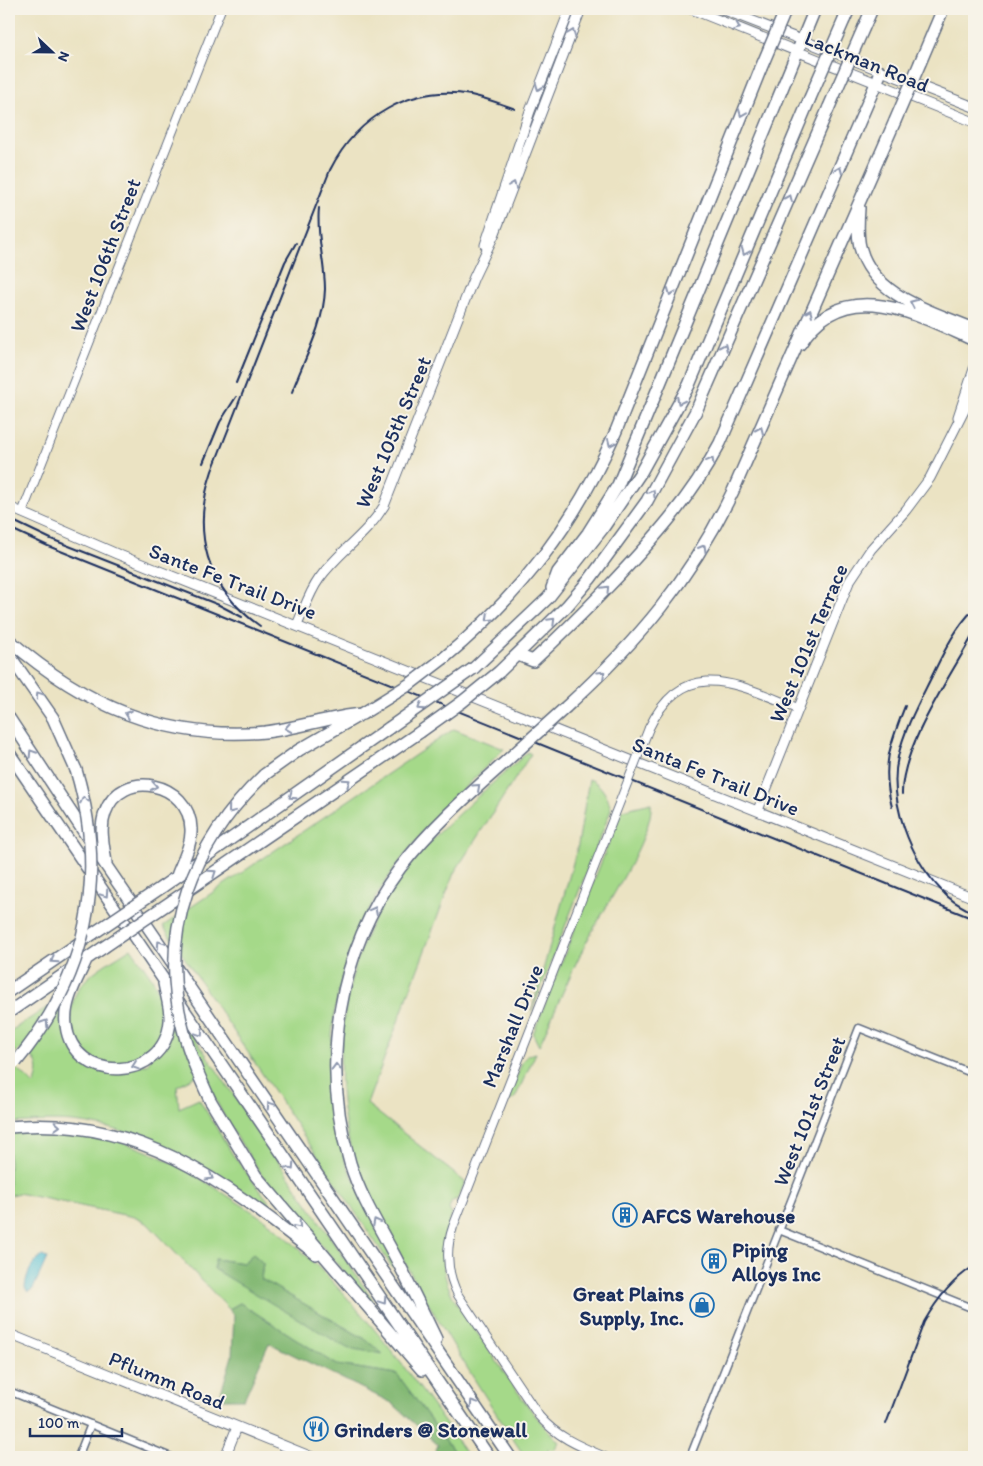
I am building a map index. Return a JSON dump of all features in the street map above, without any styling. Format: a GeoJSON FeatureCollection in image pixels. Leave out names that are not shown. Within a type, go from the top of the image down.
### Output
{"type":"FeatureCollection","features":[{"type":"Feature","properties":{"kind":"highway"},"geometry":{"type":"LineString","coordinates":[[454,1407],[256,1176],[210,1100],[191,1056],[179,1011],[175,975],[180,915],[190,882],[205,848],[235,805],[264,775],[299,750],[410,684],[444,658],[485,622],[526,580],[568,522],[594,477],[616,432],[760,68],[786,9]]}},
{"type":"Feature","properties":{"kind":"highway"},"geometry":{"type":"LineString","coordinates":[[548,598],[558,572],[588,533],[618,485],[815,9]]}},
{"type":"Feature","properties":{"kind":"highway"},"geometry":{"type":"LineString","coordinates":[[9,991],[162,887],[474,668],[548,598],[620,504],[641,472],[689,385],[849,9]]}},
{"type":"Feature","properties":{"kind":"highway"},"geometry":{"type":"LineString","coordinates":[[455,1377],[364,1199],[350,1162],[339,1111],[336,1040],[349,969],[362,935],[379,901],[400,868],[427,836],[613,663],[645,629],[672,595],[699,555],[733,491],[943,9]]}},
{"type":"Feature","properties":{"kind":"highway"},"geometry":{"type":"LineString","coordinates":[[9,1012],[452,711],[518,655],[590,579],[630,528],[661,477],[697,409],[869,16]]}},
{"type":"Feature","properties":{"kind":"highway"},"geometry":{"type":"LineString","coordinates":[[518,655],[533,661],[557,639],[661,532],[702,476],[720,443],[881,72]]}},
{"type":"Feature","properties":{"kind":"highway"},"geometry":{"type":"LineString","coordinates":[[860,200],[858,231],[860,246],[866,263],[880,281],[906,300],[974,329]]}},
{"type":"Feature","properties":{"kind":"highway"},"geometry":{"type":"LineString","coordinates":[[791,358],[803,339],[818,323],[834,313],[860,304],[883,304],[902,308],[974,340]]}},
{"type":"Feature","properties":{"kind":"highway"},"geometry":{"type":"LineString","coordinates":[[9,640],[54,677],[94,700],[131,716],[175,728],[213,732],[265,732],[293,728],[335,716],[362,714]]}},
{"type":"Feature","properties":{"kind":"highway"},"geometry":{"type":"LineString","coordinates":[[9,655],[53,718],[76,770],[90,832],[91,888],[87,917],[77,956],[63,992],[39,1033],[12,1065]]}},
{"type":"Feature","properties":{"kind":"highway"},"geometry":{"type":"LineString","coordinates":[[9,718],[107,866],[510,1457]]}},
{"type":"Feature","properties":{"kind":"highway"},"geometry":{"type":"LineString","coordinates":[[9,752],[489,1457]]}},
{"type":"Feature","properties":{"kind":"highway"},"geometry":{"type":"LineString","coordinates":[[107,866],[102,827],[108,808],[121,792],[134,786],[150,785],[168,790],[178,798],[190,820],[190,838],[176,876]]}},
{"type":"Feature","properties":{"kind":"highway"},"geometry":{"type":"LineString","coordinates":[[86,960],[69,997],[66,1025],[71,1040],[81,1054],[93,1063],[107,1068],[122,1069],[138,1066],[151,1058],[161,1047],[169,1029],[170,1015],[162,978]]}},
{"type":"Feature","properties":{"kind":"highway"},"geometry":{"type":"LineString","coordinates":[[9,1127],[72,1126],[107,1132],[156,1148],[196,1168],[246,1200],[336,1270]]}},
{"type":"Feature","properties":{"kind":"main road","name":"West 105th Street"},"geometry":{"type":"LineString","coordinates":[[481,262],[488,231],[527,120],[570,9]]}},
{"type":"Feature","properties":{"kind":"main road","name":"West 105th Street"},"geometry":{"type":"LineString","coordinates":[[297,625],[318,580],[337,558],[364,535],[384,506],[481,262],[498,225],[581,9]]}},
{"type":"Feature","properties":{"kind":"main road","name":"Lackman Road"},"geometry":{"type":"LineString","coordinates":[[691,9],[974,122]]}},
{"type":"Feature","properties":{"kind":"main road","name":"Lackman Road"},"geometry":{"type":"LineString","coordinates":[[722,9],[974,107]]}},
{"type":"Feature","properties":{"kind":"main road"},"geometry":{"type":"LineString","coordinates":[[956,115],[960,110],[965,109],[974,112]]}},
{"type":"Feature","properties":{"kind":"main road","name":"West 101st Terrace"},"geometry":{"type":"LineString","coordinates":[[956,424],[960,404],[974,369]]}},
{"type":"Feature","properties":{"kind":"main road","name":"West 101st Terrace"},"geometry":{"type":"LineString","coordinates":[[758,810],[850,582],[871,549],[918,496],[940,460],[974,390]]}},
{"type":"Feature","properties":{"kind":"main road","name":"Sante Fe Trail Drive"},"geometry":{"type":"LineString","coordinates":[[9,507],[117,554],[446,686]]}},
{"type":"Feature","properties":{"kind":"main road","name":"Santa Fe Trail Drive"},"geometry":{"type":"LineString","coordinates":[[446,686],[974,898]]}},
{"type":"Feature","properties":{"kind":"main road","name":"Pflumm Road"},"geometry":{"type":"LineString","coordinates":[[9,1334],[312,1457]]}},
{"type":"Feature","properties":{"kind":"main road"},"geometry":{"type":"LineString","coordinates":[[225,1457],[237,1427]]}},
{"type":"Feature","properties":{"kind":"street","name":"West 106th Street"},"geometry":{"type":"LineString","coordinates":[[22,513],[221,9]]}},
{"type":"Feature","properties":{"kind":"street","name":"Marshall Drive"},"geometry":{"type":"LineString","coordinates":[[604,1457],[566,1440],[550,1428],[539,1416],[458,1295],[451,1280],[448,1255],[451,1232],[656,714],[668,699],[688,685],[705,681],[736,684],[798,708]]}},
{"type":"Feature","properties":{"kind":"street","name":"West 101st Street"},"geometry":{"type":"LineString","coordinates":[[690,1457],[859,1028],[974,1074]]}},
{"type":"Feature","properties":{"kind":"street"},"geometry":{"type":"LineString","coordinates":[[779,1230],[974,1309]]}},
{"type":"Feature","properties":{"kind":"street"},"geometry":{"type":"LineString","coordinates":[[9,1391],[169,1457]]}},
{"type":"Feature","properties":{"kind":"street"},"geometry":{"type":"LineString","coordinates":[[78,1457],[91,1424]]}},
{"type":"Feature","properties":{"kind":"green space"},"geometry":{"type":"Polygon","coordinates":[[[454,729],[504,749],[442,812],[414,844],[389,876],[368,911],[351,949],[339,990],[332,1036],[330,1066],[332,1097],[339,1142],[347,1166],[395,1265],[392,1267],[163,926],[454,729]]]}},
{"type":"Feature","properties":{"kind":"green space"},"geometry":{"type":"Polygon","coordinates":[[[528,752],[531,754],[454,873],[367,1104],[465,1182],[458,1199],[452,1201],[449,1209],[452,1215],[445,1237],[443,1252],[447,1284],[461,1310],[519,1393],[559,1442],[554,1450],[547,1449],[552,1457],[525,1457],[427,1302],[382,1222],[355,1162],[346,1130],[340,1061],[349,991],[358,957],[371,925],[387,896],[402,875],[435,837],[471,802],[528,752]]]}},
{"type":"Feature","properties":{"kind":"green space"},"geometry":{"type":"Polygon","coordinates":[[[589,779],[604,791],[611,810],[531,1013],[578,845],[589,779]]]}},
{"type":"Feature","properties":{"kind":"green space"},"geometry":{"type":"Polygon","coordinates":[[[651,803],[650,817],[645,833],[626,872],[587,941],[539,1046],[533,1034],[622,810],[651,803]]]}},
{"type":"Feature","properties":{"kind":"green space"},"geometry":{"type":"Polygon","coordinates":[[[131,948],[157,987],[163,1020],[158,1041],[145,1055],[127,1063],[108,1063],[90,1057],[77,1043],[71,1023],[74,997],[87,979],[131,948]]]}},
{"type":"Feature","properties":{"kind":"green space"},"geometry":{"type":"Polygon","coordinates":[[[46,1008],[61,1008],[85,1063],[147,1065],[175,1017],[186,1025],[373,1300],[370,1303],[261,1174],[229,1125],[201,1073],[177,1086],[179,1108],[199,1099],[233,1155],[280,1216],[277,1218],[206,1170],[156,1144],[129,1134],[102,1126],[73,1122],[9,1123],[9,1078],[18,1069],[34,1085],[38,1068],[31,1056],[21,1049],[9,1056],[9,1032],[46,1008]]]}},
{"type":"Feature","properties":{"kind":"green space"},"geometry":{"type":"Polygon","coordinates":[[[536,1053],[515,1098],[507,1102],[523,1060],[528,1055],[536,1053]]]}},
{"type":"Feature","properties":{"kind":"green space"},"geometry":{"type":"Polygon","coordinates":[[[46,1131],[74,1133],[119,1141],[151,1153],[181,1168],[261,1217],[300,1250],[353,1305],[403,1365],[468,1457],[458,1457],[397,1374],[337,1365],[240,1303],[229,1309],[148,1224],[134,1217],[18,1193],[9,1196],[9,1134],[46,1131]],[[253,1254],[243,1263],[215,1259],[365,1339],[261,1279],[263,1263],[253,1254]]]}},
{"type":"Feature","properties":{"kind":"green space"},"geometry":{"type":"Polygon","coordinates":[[[253,1254],[263,1263],[261,1279],[365,1339],[383,1354],[347,1348],[214,1269],[215,1259],[243,1263],[253,1254]]]}},
{"type":"Feature","properties":{"kind":"green space"},"geometry":{"type":"Polygon","coordinates":[[[240,1303],[337,1365],[397,1374],[458,1457],[433,1457],[438,1445],[392,1403],[269,1343],[244,1399],[219,1399],[232,1356],[234,1315],[229,1309],[240,1303]]]}},
{"type":"Feature","properties":{"kind":"water"},"geometry":{"type":"Polygon","coordinates":[[[42,1256],[47,1258],[33,1289],[28,1292],[25,1288],[28,1274],[32,1266],[42,1256]]]}},
{"type":"Feature","properties":{"kind":"railway"},"geometry":{"type":"LineString","coordinates":[[260,626],[242,611],[227,594],[216,576],[208,557],[204,537],[203,516],[206,494],[212,471],[330,170],[341,151],[355,134],[388,108],[407,100],[427,95],[449,93],[477,96],[515,109]]}},
{"type":"Feature","properties":{"kind":"railway"},"geometry":{"type":"LineString","coordinates":[[292,392],[313,342],[324,302],[325,279],[318,218],[319,208]]}},
{"type":"Feature","properties":{"kind":"railway"},"geometry":{"type":"LineString","coordinates":[[236,383],[285,262],[296,243]]}},
{"type":"Feature","properties":{"kind":"railway"},"geometry":{"type":"LineString","coordinates":[[203,463],[220,422],[236,397]]}},
{"type":"Feature","properties":{"kind":"railway"},"geometry":{"type":"LineString","coordinates":[[9,519],[51,539],[219,605],[242,617]]}},
{"type":"Feature","properties":{"kind":"railway"},"geometry":{"type":"LineString","coordinates":[[9,528],[48,546],[974,919]]}},
{"type":"Feature","properties":{"kind":"railway"},"geometry":{"type":"LineString","coordinates":[[972,912],[944,894],[920,862],[904,828],[899,810],[896,774],[901,747],[916,708],[949,642],[974,609]]}},
{"type":"Feature","properties":{"kind":"railway"},"geometry":{"type":"LineString","coordinates":[[902,794],[904,775],[919,733],[929,711],[974,633]]}},
{"type":"Feature","properties":{"kind":"railway"},"geometry":{"type":"LineString","coordinates":[[892,807],[887,767],[891,744],[905,706]]}},
{"type":"Feature","properties":{"kind":"railway"},"geometry":{"type":"LineString","coordinates":[[886,1424],[924,1322],[946,1291],[959,1277],[974,1266]]}},
{"type":"Feature","properties":{"kind":"place","name":"AFCS Warehouse"},"geometry":{"type":"Point","coordinates":[625,1215]}},
{"type":"Feature","properties":{"kind":"place","name":"Piping Alloys Inc"},"geometry":{"type":"Point","coordinates":[714,1261]}},
{"type":"Feature","properties":{"kind":"place","name":"Great Plains Supply, Inc."},"geometry":{"type":"Point","coordinates":[702,1305]}},
{"type":"Feature","properties":{"kind":"place","name":"Grinders @ Stonewall"},"geometry":{"type":"Point","coordinates":[316,1429]}}]}
